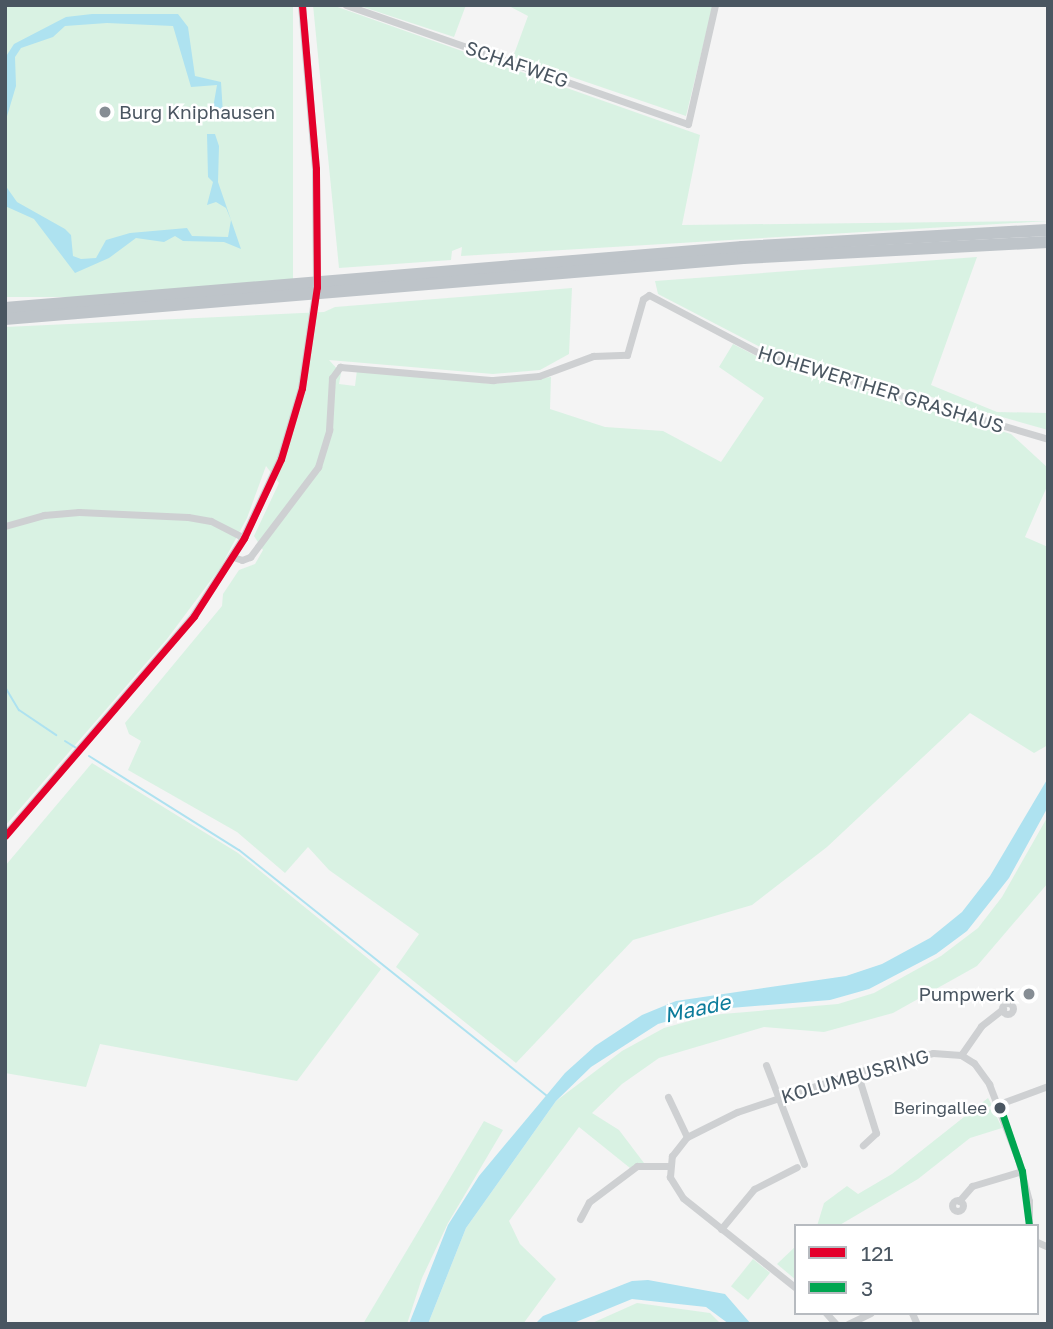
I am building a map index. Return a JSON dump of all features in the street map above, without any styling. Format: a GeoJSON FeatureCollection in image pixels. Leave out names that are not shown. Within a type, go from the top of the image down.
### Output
{"type":"FeatureCollection","features":[{"type":"Feature","properties":{"kind":"highway"},"geometry":{"type":"LineString","coordinates":[[5,308],[741,247],[1048,230]]}},
{"type":"Feature","properties":{"kind":"highway"},"geometry":{"type":"LineString","coordinates":[[5,319],[743,258],[1048,242]]}},
{"type":"Feature","properties":{"kind":"street"},"geometry":{"type":"LineString","coordinates":[[5,836],[189,623],[244,538],[289,436],[315,310],[318,265],[316,169],[302,5]]}},
{"type":"Feature","properties":{"kind":"street","name":"SCHAFWEG"},"geometry":{"type":"LineString","coordinates":[[346,5],[688,124],[715,5]]}},
{"type":"Feature","properties":{"kind":"street","name":"HOHEWERTHER GRASHAUS"},"geometry":{"type":"LineString","coordinates":[[233,557],[242,561],[250,557],[318,467],[330,430],[332,379],[340,367],[493,380],[539,376],[593,356],[627,355],[643,299],[649,295],[763,355],[1048,439]]}},
{"type":"Feature","properties":{"kind":"street"},"geometry":{"type":"LineString","coordinates":[[5,526],[44,514],[79,512],[204,519],[244,538]]}},
{"type":"Feature","properties":{"kind":"street"},"geometry":{"type":"LineString","coordinates":[[1003,1009],[981,1026],[961,1055],[979,1070],[999,1104],[1022,1171],[1029,1224]]}},
{"type":"Feature","properties":{"kind":"street","name":"KOLUMBUSRING"},"geometry":{"type":"LineString","coordinates":[[687,1137],[781,1096],[857,1072],[933,1053],[961,1055]]}},
{"type":"Feature","properties":{"kind":"street"},"geometry":{"type":"LineString","coordinates":[[721,1229],[754,1189],[801,1165],[781,1096],[766,1065]]}},
{"type":"Feature","properties":{"kind":"street"},"geometry":{"type":"LineString","coordinates":[[857,1072],[876,1133],[863,1145]]}},
{"type":"Feature","properties":{"kind":"street"},"geometry":{"type":"LineString","coordinates":[[999,1104],[1048,1086]]}},
{"type":"Feature","properties":{"kind":"street"},"geometry":{"type":"LineString","coordinates":[[668,1097],[687,1137],[670,1166],[674,1187],[683,1198],[794,1287]]}},
{"type":"Feature","properties":{"kind":"street"},"geometry":{"type":"LineString","coordinates":[[580,1219],[589,1202],[637,1166],[670,1166]]}},
{"type":"Feature","properties":{"kind":"street"},"geometry":{"type":"LineString","coordinates":[[959,1201],[972,1186],[1022,1171]]}},
{"type":"Feature","properties":{"kind":"street"},"geometry":{"type":"LineString","coordinates":[[848,1324],[867,1315]]}},
{"type":"Feature","properties":{"kind":"green space"},"geometry":{"type":"Polygon","coordinates":[[[5,5],[293,5],[293,297],[5,297],[5,5]]]}},
{"type":"Feature","properties":{"kind":"green space"},"geometry":{"type":"Polygon","coordinates":[[[313,5],[332,5],[700,135],[682,225],[1048,221],[461,256],[462,247],[452,251],[451,260],[339,268],[313,5]]]}},
{"type":"Feature","properties":{"kind":"green space"},"geometry":{"type":"Polygon","coordinates":[[[357,5],[466,5],[454,37],[357,5]]]}},
{"type":"Feature","properties":{"kind":"green space"},"geometry":{"type":"Polygon","coordinates":[[[507,5],[713,5],[686,116],[513,57],[528,16],[507,5]]]}},
{"type":"Feature","properties":{"kind":"green space"},"geometry":{"type":"Polygon","coordinates":[[[977,257],[931,385],[997,412],[1048,413],[1048,430],[766,350],[658,294],[655,281],[977,257]]]}},
{"type":"Feature","properties":{"kind":"green space"},"geometry":{"type":"Polygon","coordinates":[[[572,288],[569,354],[540,370],[493,374],[329,360],[341,373],[339,384],[355,386],[357,370],[493,384],[551,377],[550,409],[605,427],[663,431],[721,462],[764,398],[719,367],[733,344],[768,362],[1011,434],[1048,468],[1048,484],[1025,537],[1048,547],[1048,745],[1034,753],[970,713],[827,847],[752,905],[633,940],[516,1063],[396,967],[419,934],[329,870],[308,847],[285,873],[237,832],[128,770],[141,741],[129,734],[125,723],[222,606],[223,594],[239,570],[255,564],[263,550],[254,536],[279,483],[266,466],[247,518],[220,568],[167,639],[5,826],[5,327],[324,312],[335,307],[572,288]]]}},
{"type":"Feature","properties":{"kind":"green space"},"geometry":{"type":"Polygon","coordinates":[[[92,763],[238,853],[381,969],[297,1081],[100,1044],[86,1087],[5,1073],[5,866],[92,763]]]}},
{"type":"Feature","properties":{"kind":"green space"},"geometry":{"type":"Polygon","coordinates":[[[1048,816],[1048,883],[977,966],[893,1013],[824,1032],[764,1027],[659,1058],[622,1084],[592,1113],[619,1130],[644,1163],[630,1168],[579,1127],[509,1221],[520,1244],[556,1279],[523,1324],[428,1324],[466,1228],[556,1101],[622,1051],[664,1028],[711,1015],[838,1004],[874,993],[941,956],[978,928],[1002,897],[1048,816]]]}},
{"type":"Feature","properties":{"kind":"green space"},"geometry":{"type":"Polygon","coordinates":[[[988,1098],[992,1105],[987,1108],[994,1111],[1002,1128],[970,1138],[918,1179],[841,1224],[818,1224],[824,1203],[847,1186],[858,1194],[892,1174],[988,1098]]]}},
{"type":"Feature","properties":{"kind":"green space"},"geometry":{"type":"Polygon","coordinates":[[[484,1121],[503,1130],[448,1223],[422,1278],[407,1324],[363,1324],[484,1121]]]}},
{"type":"Feature","properties":{"kind":"green space"},"geometry":{"type":"Polygon","coordinates":[[[794,1248],[794,1278],[777,1264],[794,1248]]]}},
{"type":"Feature","properties":{"kind":"green space"},"geometry":{"type":"Polygon","coordinates":[[[753,1259],[770,1273],[748,1300],[731,1286],[753,1259]]]}},
{"type":"Feature","properties":{"kind":"green space"},"geometry":{"type":"Polygon","coordinates":[[[637,1303],[710,1313],[721,1324],[590,1324],[637,1303]]]}},
{"type":"Feature","properties":{"kind":"water"},"geometry":{"type":"Polygon","coordinates":[[[92,14],[178,14],[188,27],[195,76],[221,82],[223,114],[213,108],[217,85],[191,87],[173,26],[107,23],[65,26],[53,37],[21,48],[15,57],[16,86],[5,123],[5,58],[14,44],[66,17],[92,14]]]}},
{"type":"Feature","properties":{"kind":"water"},"geometry":{"type":"Polygon","coordinates":[[[207,134],[215,134],[219,146],[218,182],[241,249],[224,242],[183,241],[175,236],[164,242],[136,238],[109,258],[75,273],[34,219],[5,206],[5,185],[17,202],[65,229],[71,235],[73,256],[81,259],[96,258],[106,240],[130,233],[187,228],[192,236],[228,237],[231,220],[226,208],[216,202],[207,205],[213,182],[208,177],[207,134]]]}},
{"type":"Feature","properties":{"kind":"water","name":"Maade"},"geometry":{"type":"Polygon","coordinates":[[[1048,778],[1048,807],[1009,878],[967,931],[936,954],[869,989],[830,1000],[706,1010],[658,1024],[591,1067],[556,1101],[466,1228],[428,1324],[409,1324],[448,1225],[479,1176],[565,1073],[595,1046],[642,1015],[676,1001],[846,976],[882,964],[930,938],[962,912],[990,876],[1048,778]]]}},
{"type":"Feature","properties":{"kind":"water"},"geometry":{"type":"Polygon","coordinates":[[[648,1280],[725,1294],[751,1324],[729,1324],[706,1307],[632,1299],[571,1324],[535,1324],[543,1316],[632,1281],[648,1280]]]}},
{"type":"Feature","properties":{"kind":"waterway"},"geometry":{"type":"LineString","coordinates":[[5,687],[19,710],[56,735]]}},
{"type":"Feature","properties":{"kind":"waterway"},"geometry":{"type":"LineString","coordinates":[[65,741],[76,748]]}},
{"type":"Feature","properties":{"kind":"waterway"},"geometry":{"type":"LineString","coordinates":[[89,756],[239,850],[546,1095]]}},
{"type":"Feature","properties":{"kind":"transit line","name":"121"},"geometry":{"type":"LineString","coordinates":[[5,836],[194,616],[244,538],[281,459],[302,388],[317,287],[316,169],[302,5]]}},
{"type":"Feature","properties":{"kind":"transit line","name":"3"},"geometry":{"type":"LineString","coordinates":[[999,1104],[1022,1171],[1029,1224]]}},
{"type":"Feature","properties":{"kind":"place","name":"Burg Kniphausen"},"geometry":{"type":"Point","coordinates":[105,112]}},
{"type":"Feature","properties":{"kind":"place","name":"Pumpwerk"},"geometry":{"type":"Point","coordinates":[1029,994]}},
{"type":"Feature","properties":{"kind":"place","name":"Beringallee"},"geometry":{"type":"Point","coordinates":[1000,1108]}}]}
